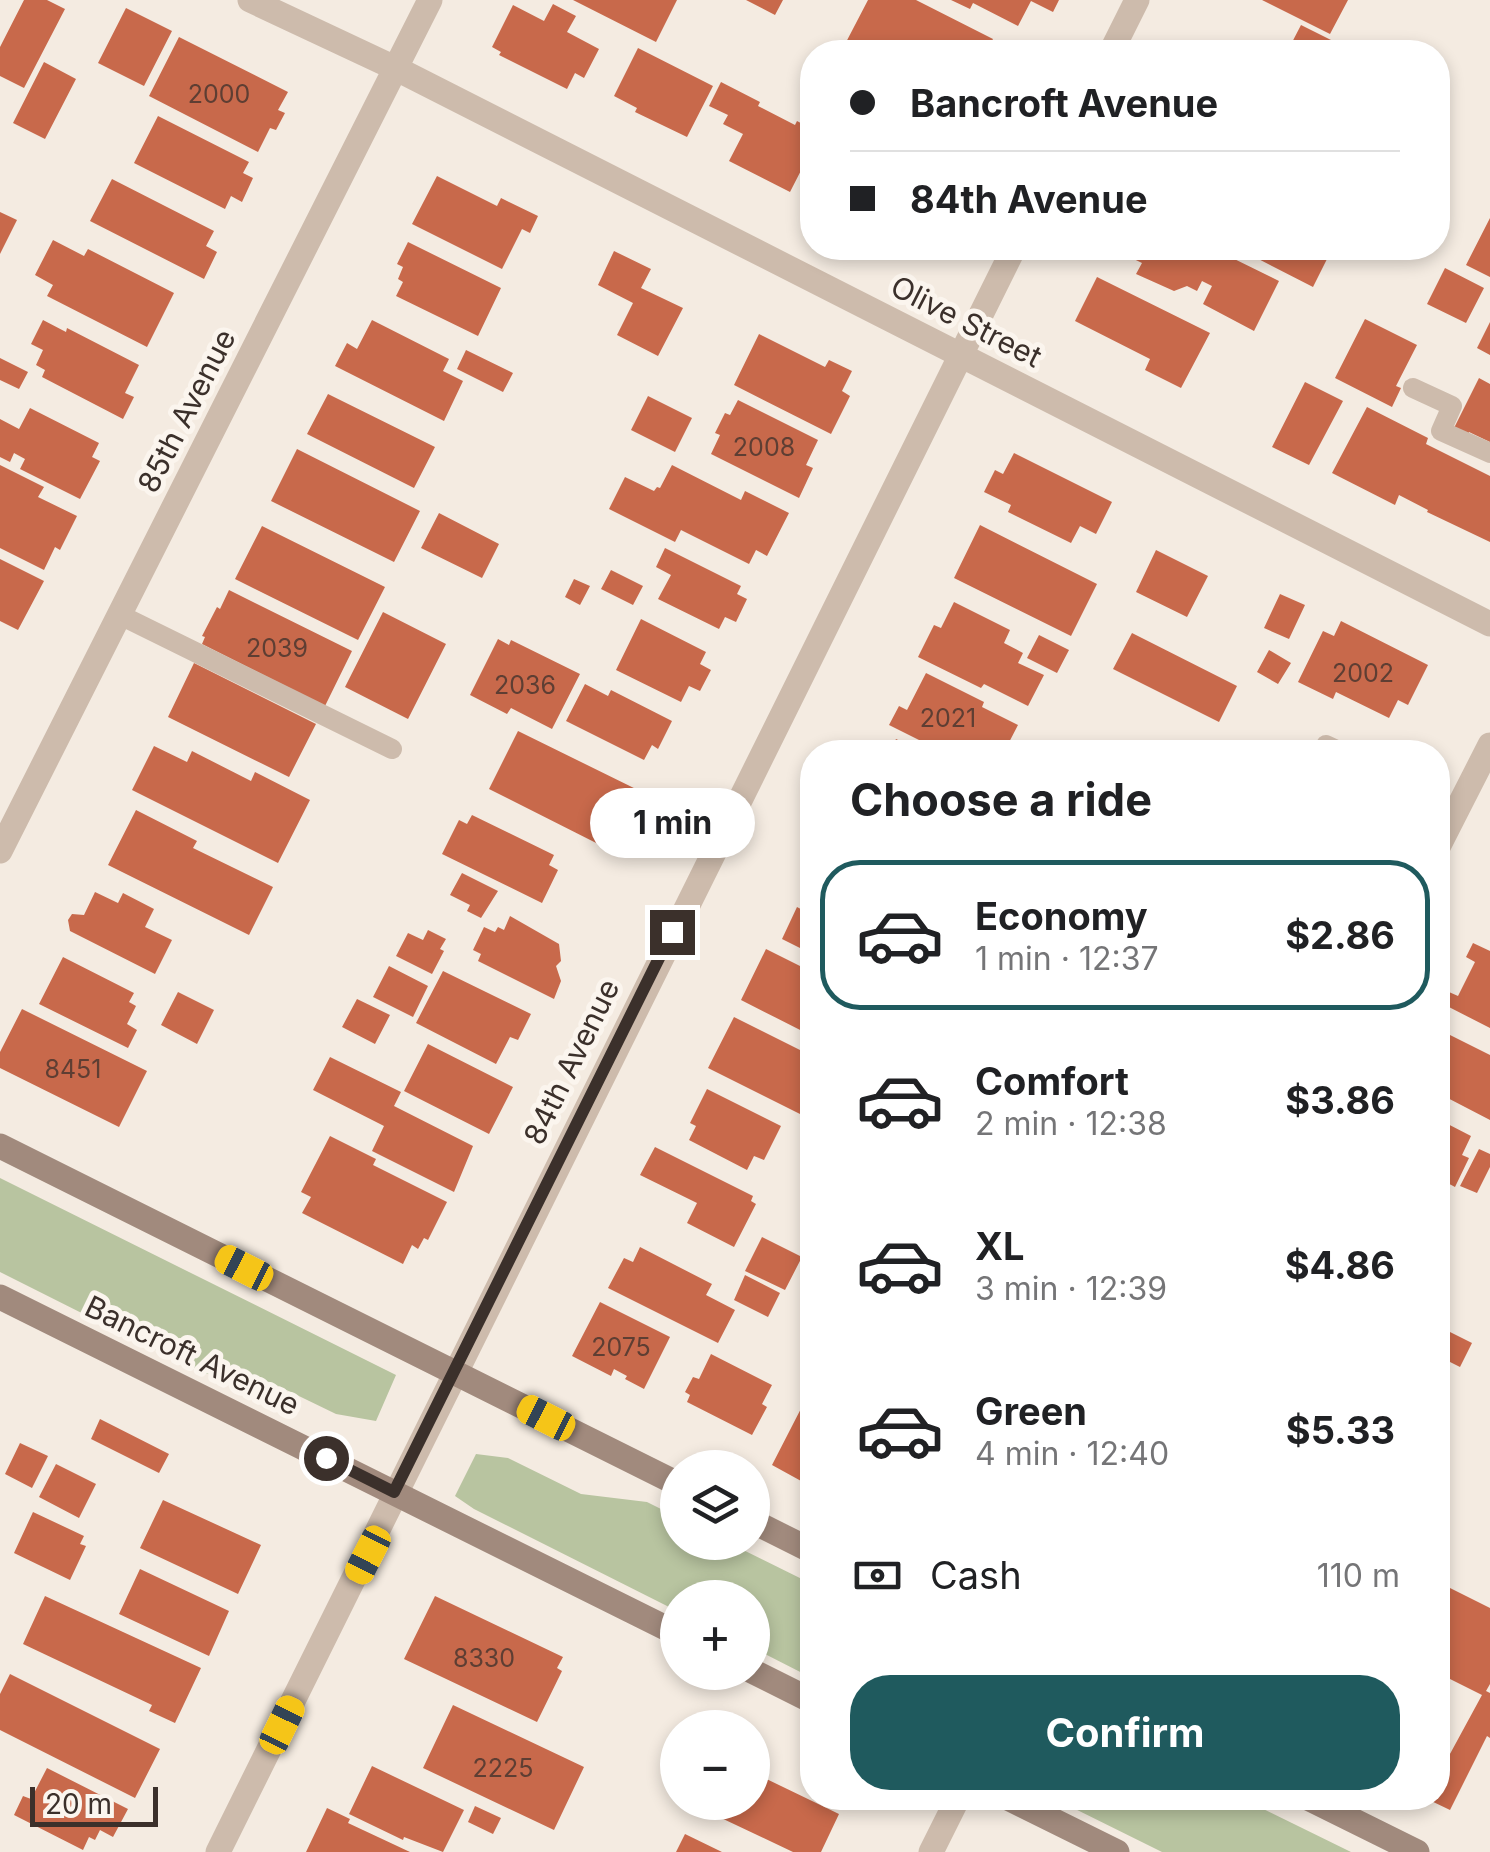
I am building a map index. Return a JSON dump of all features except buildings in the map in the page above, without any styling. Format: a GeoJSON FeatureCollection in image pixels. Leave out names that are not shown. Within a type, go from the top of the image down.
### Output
{"type":"FeatureCollection","features":[{"type":"Feature","properties":{"kind":"main road"},"geometry":{"type":"LineString","coordinates":[[0,1146],[660,1475]]}},
{"type":"Feature","properties":{"kind":"main road","name":"Bancroft Avenue"},"geometry":{"type":"LineString","coordinates":[[0,1297],[660,1625]]}},
{"type":"Feature","properties":{"kind":"main road"},"geometry":{"type":"LineString","coordinates":[[770,1530],[800,1545]]}},
{"type":"Feature","properties":{"kind":"main road"},"geometry":{"type":"LineString","coordinates":[[770,1680],[800,1695]]}},
{"type":"Feature","properties":{"kind":"main road"},"geometry":{"type":"LineString","coordinates":[[1032,1810],[1118,1852]]}},
{"type":"Feature","properties":{"kind":"main road"},"geometry":{"type":"LineString","coordinates":[[1332,1810],[1417,1852]]}},
{"type":"Feature","properties":{"kind":"street","name":"Olive Street"},"geometry":{"type":"LineString","coordinates":[[250,0],[397,69],[1490,624]]}},
{"type":"Feature","properties":{"kind":"street","name":"85th Avenue"},"geometry":{"type":"LineString","coordinates":[[0,851],[430,0]]}},
{"type":"Feature","properties":{"kind":"street"},"geometry":{"type":"LineString","coordinates":[[1117,40],[1138,0]]}},
{"type":"Feature","properties":{"kind":"street","name":"84th Avenue"},"geometry":{"type":"LineString","coordinates":[[218,1852],[1008,260]]}},
{"type":"Feature","properties":{"kind":"street"},"geometry":{"type":"LineString","coordinates":[[1450,801],[1490,745]]}},
{"type":"Feature","properties":{"kind":"street"},"geometry":{"type":"LineString","coordinates":[[931,1852],[952,1810]]}},
{"type":"Feature","properties":{"kind":"lane"},"geometry":{"type":"LineString","coordinates":[[1413,388],[1452,406],[1440,431],[1490,453]]}},
{"type":"Feature","properties":{"kind":"lane"},"geometry":{"type":"LineString","coordinates":[[120,615],[392,749]]}},
{"type":"Feature","properties":{"kind":"green space"},"geometry":{"type":"Polygon","coordinates":[[[0,1178],[396,1375],[376,1421],[336,1414],[270,1382],[201,1373],[0,1272],[0,1178]]]}},
{"type":"Feature","properties":{"kind":"green space"},"geometry":{"type":"Polygon","coordinates":[[[476,1454],[508,1458],[581,1494],[647,1502],[660,1508],[660,1560],[763,1560],[800,1578],[800,1672],[770,1657],[770,1580],[660,1580],[660,1602],[455,1496],[476,1454]]]}},
{"type":"Feature","properties":{"kind":"green space"},"geometry":{"type":"Polygon","coordinates":[[[1077,1810],[1265,1810],[1351,1852],[1162,1852],[1077,1810]]]}},
{"type":"Feature","properties":{"kind":"route"},"geometry":{"type":"LineString","coordinates":[[326,1458],[394,1492],[672,932]]}}]}
